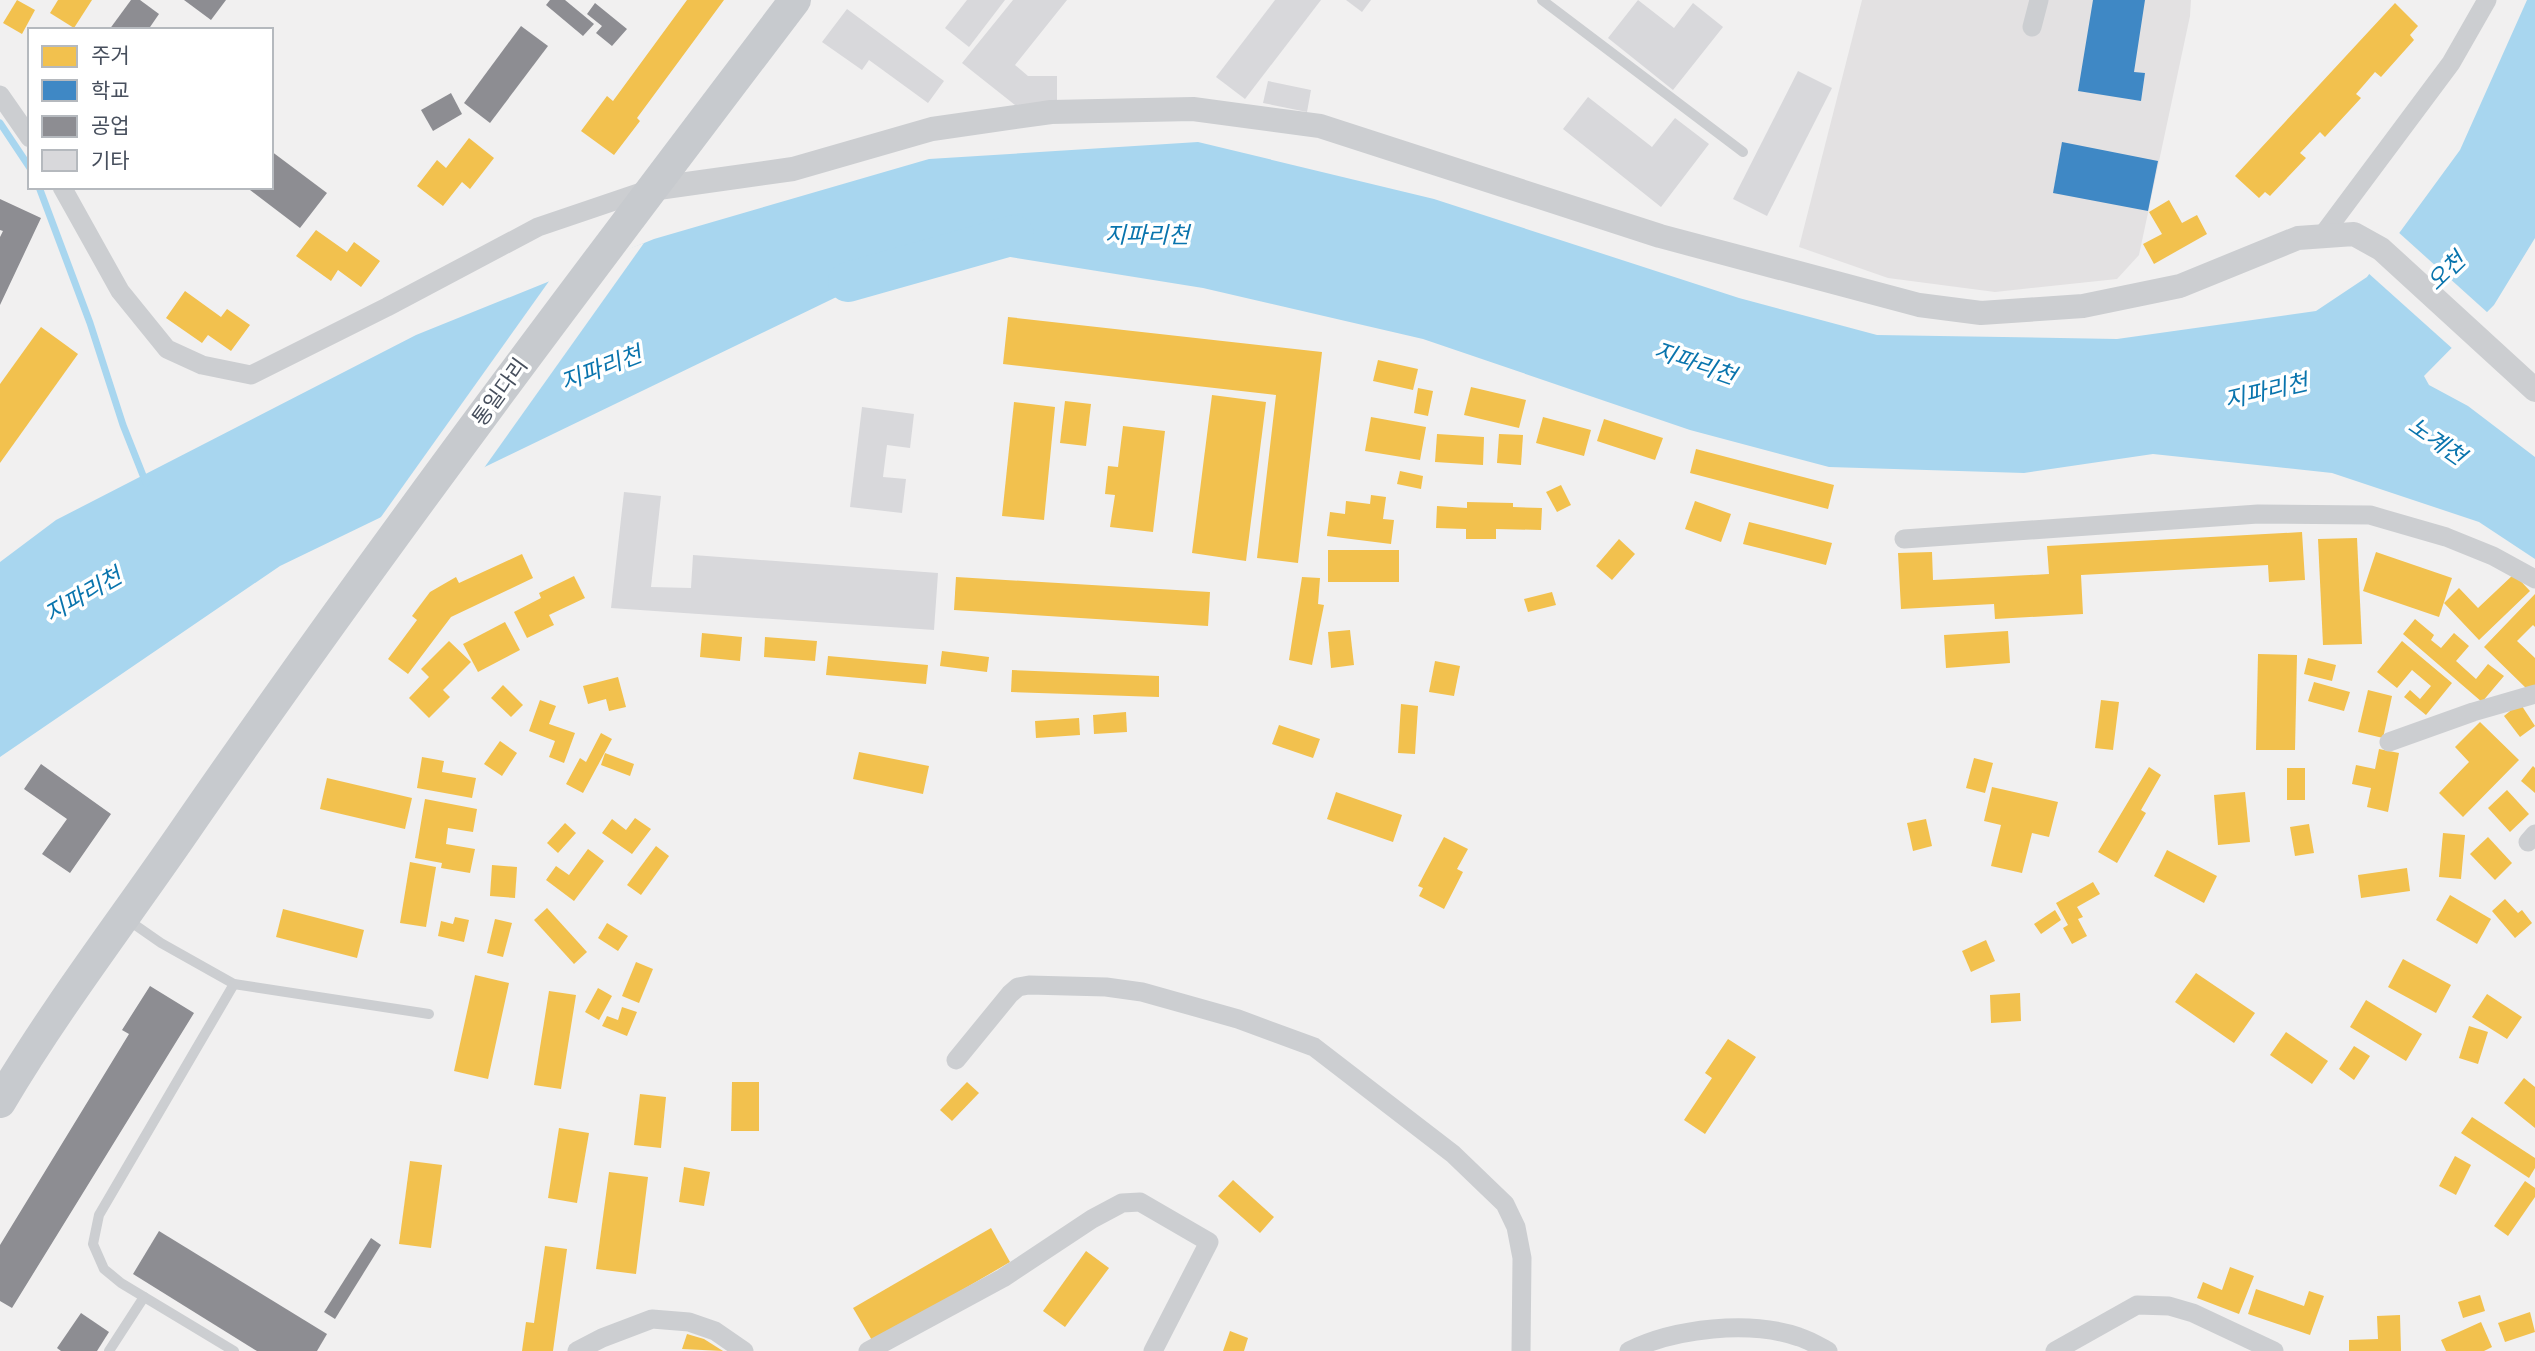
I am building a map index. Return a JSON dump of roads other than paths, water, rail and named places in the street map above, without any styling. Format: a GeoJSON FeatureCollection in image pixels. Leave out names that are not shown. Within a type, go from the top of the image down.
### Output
{"type":"FeatureCollection","features":[{"type":"Feature","properties":{"kind":"main road","name":"통일다리"},"geometry":{"type":"LineString","coordinates":[[0,1102],[36,1042],[396,533],[604,251],[795,0]]}},
{"type":"Feature","properties":{"kind":"street"},"geometry":{"type":"LineString","coordinates":[[2032,27],[2039,0]]}},
{"type":"Feature","properties":{"kind":"street"},"geometry":{"type":"LineString","coordinates":[[2322,236],[2451,62],[2487,0]]}},
{"type":"Feature","properties":{"kind":"street"},"geometry":{"type":"LineString","coordinates":[[0,95],[28,135]]}},
{"type":"Feature","properties":{"kind":"street"},"geometry":{"type":"LineString","coordinates":[[63,189],[120,291],[167,349],[202,365],[251,375],[538,227],[651,189],[793,169],[932,129],[1051,112],[1194,109],[1320,126],[1660,236],[1919,305],[1981,313],[2083,306],[2180,286],[2298,238],[2354,234],[2381,249],[2535,390]]}},
{"type":"Feature","properties":{"kind":"street"},"geometry":{"type":"LineString","coordinates":[[1904,538],[2258,514],[2370,515],[2446,537],[2493,556],[2535,579]]}},
{"type":"Feature","properties":{"kind":"street"},"geometry":{"type":"LineString","coordinates":[[2389,743],[2473,712],[2535,694]]}},
{"type":"Feature","properties":{"kind":"street"},"geometry":{"type":"LineString","coordinates":[[956,1060],[1017,987],[1029,985],[1106,987],[1142,992],[1238,1019],[1314,1046],[1453,1154],[1505,1203],[1516,1227],[1522,1258],[1521,1351]]}},
{"type":"Feature","properties":{"kind":"street"},"geometry":{"type":"LineString","coordinates":[[868,1351],[1003,1278],[1092,1219],[1122,1203],[1140,1202],[1209,1242],[1153,1351]]}},
{"type":"Feature","properties":{"kind":"street"},"geometry":{"type":"LineString","coordinates":[[2054,1351],[2137,1305],[2169,1306],[2193,1313],[2274,1351]]}},
{"type":"Feature","properties":{"kind":"street"},"geometry":{"type":"LineString","coordinates":[[577,1351],[652,1318],[688,1322],[716,1331],[744,1351]]}},
{"type":"Feature","properties":{"kind":"street"},"geometry":{"type":"LineString","coordinates":[[1629,1351],[1645,1343],[1679,1334],[1752,1327],[1799,1337],[1828,1351]]}},
{"type":"Feature","properties":{"kind":"lane"},"geometry":{"type":"LineString","coordinates":[[1542,0],[1743,152]]}},
{"type":"Feature","properties":{"kind":"lane"},"geometry":{"type":"LineString","coordinates":[[125,918],[161,943],[234,984],[429,1014]]}},
{"type":"Feature","properties":{"kind":"lane"},"geometry":{"type":"LineString","coordinates":[[234,984],[99,1216],[93,1244],[104,1269],[121,1283],[234,1351]]}},
{"type":"Feature","properties":{"kind":"lane"},"geometry":{"type":"LineString","coordinates":[[109,1351],[144,1297]]}},
{"type":"Feature","properties":{"kind":"water"},"geometry":{"type":"Polygon","coordinates":[[[2527,0],[2535,0],[2535,238],[2494,305],[2424,376],[2429,385],[2468,406],[2535,457],[2535,559],[2479,522],[2332,473],[2153,454],[2024,473],[1829,467],[1690,430],[1423,339],[1203,288],[942,246],[280,566],[0,757],[0,562],[56,520],[416,335],[654,239],[929,159],[1198,142],[1434,199],[1739,298],[1877,335],[2117,339],[2316,311],[2367,277],[2460,150],[2527,0]]]}},
{"type":"Feature","properties":{"kind":"waterway"},"geometry":{"type":"LineString","coordinates":[[0,123],[28,165]]}},
{"type":"Feature","properties":{"kind":"waterway"},"geometry":{"type":"LineString","coordinates":[[40,189],[146,483]]}},
{"type":"Feature","properties":{"kind":"waterway","name":"지파리천"},"geometry":{"type":"LineString","coordinates":[[848,282],[1014,235]]}},
{"type":"Feature","properties":{"kind":"water label","name":"오천"},"geometry":{"type":"Point","coordinates":[2446,271]}},
{"type":"Feature","properties":{"kind":"water label","name":"노계천"},"geometry":{"type":"Point","coordinates":[2437,441]}}]}
